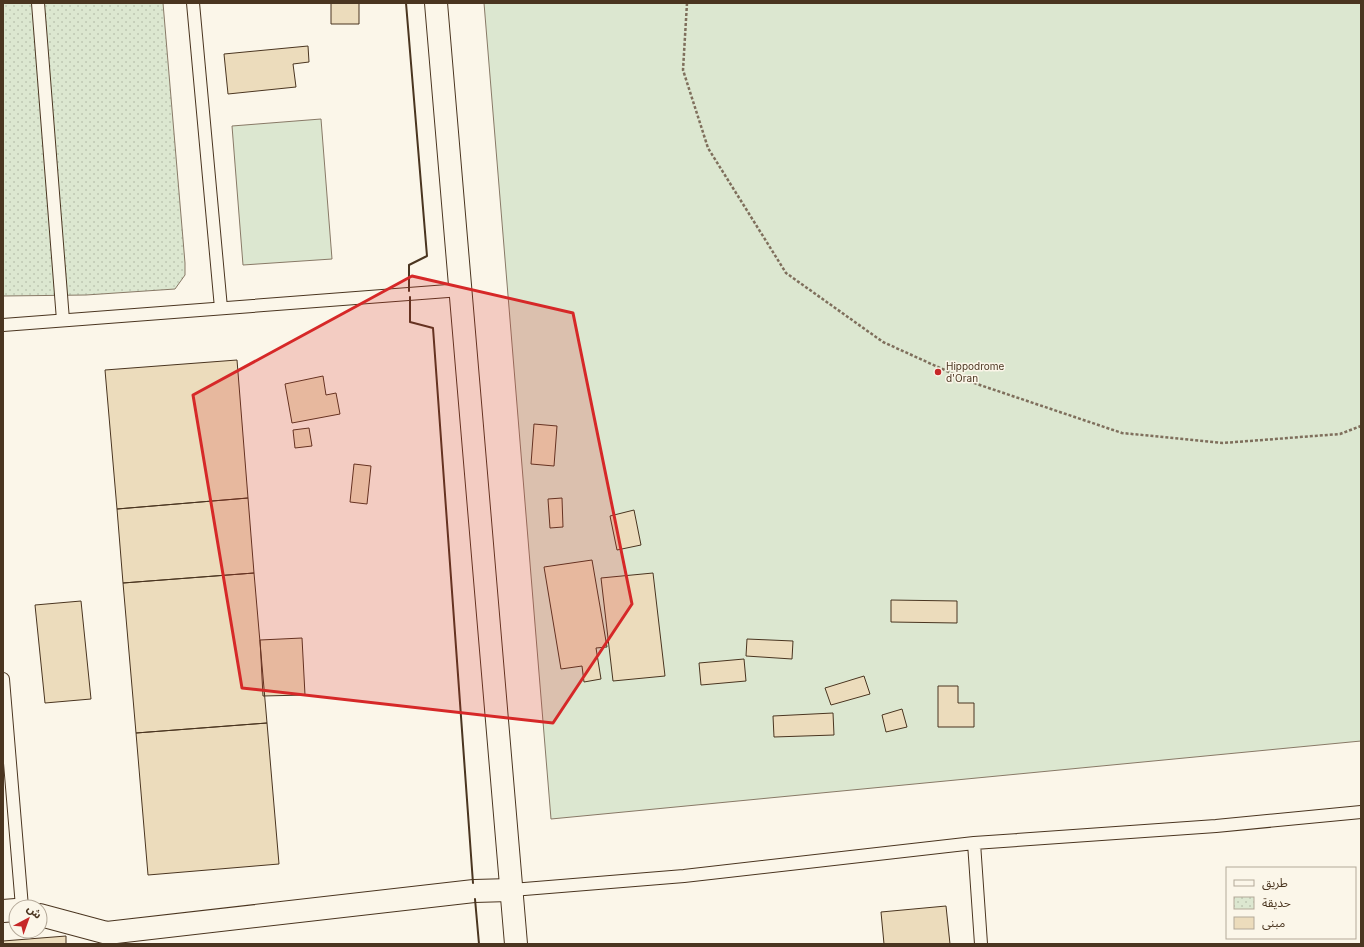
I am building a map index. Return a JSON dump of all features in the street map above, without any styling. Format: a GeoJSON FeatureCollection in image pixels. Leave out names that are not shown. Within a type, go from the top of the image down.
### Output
{"type":"FeatureCollection","features":[{"type":"Feature","properties":{"kind":"main road"},"geometry":{"type":"LineString","coordinates":[[436,3],[516,944]]}},
{"type":"Feature","properties":{"kind":"main road"},"geometry":{"type":"LineString","coordinates":[[48,917],[107,933],[474,891],[512,890]]}},
{"type":"Feature","properties":{"kind":"lane"},"geometry":{"type":"LineString","coordinates":[[38,3],[63,320]]}},
{"type":"Feature","properties":{"kind":"lane"},"geometry":{"type":"LineString","coordinates":[[193,3],[221,308]]}},
{"type":"Feature","properties":{"kind":"lane"},"geometry":{"type":"LineString","coordinates":[[3,325],[461,290]]}},
{"type":"Feature","properties":{"kind":"lane"},"geometry":{"type":"LineString","coordinates":[[3,679],[21,899]]}},
{"type":"Feature","properties":{"kind":"lane"},"geometry":{"type":"LineString","coordinates":[[512,890],[684,876],[974,843],[1216,826],[1361,812]]}},
{"type":"Feature","properties":{"kind":"lane"},"geometry":{"type":"LineString","coordinates":[[974,843],[981,944]]}},
{"type":"Feature","properties":{"kind":"path"},"geometry":{"type":"LineString","coordinates":[[686,3],[684,70],[708,148],[786,273],[883,342],[971,382],[1122,433],[1223,443],[1340,434],[1361,426]]}},
{"type":"Feature","properties":{"kind":"highlighted area"},"geometry":{"type":"Polygon","coordinates":[[[412,276],[573,313],[632,604],[553,723],[242,688],[193,395],[412,276]]]}},
{"type":"Feature","properties":{"kind":"green space"},"geometry":{"type":"Polygon","coordinates":[[[3,3],[163,3],[185,263],[185,275],[175,289],[86,295],[3,296],[3,3]]]}},
{"type":"Feature","properties":{"kind":"green space","name":"Hippodrome d'Oran"},"geometry":{"type":"Polygon","coordinates":[[[484,3],[1361,3],[1361,741],[551,819],[484,3]]]}},
{"type":"Feature","properties":{"kind":"green space"},"geometry":{"type":"Polygon","coordinates":[[[321,119],[332,259],[243,265],[232,126],[321,119]]]}},
{"type":"Feature","properties":{"kind":"building"},"geometry":{"type":"Polygon","coordinates":[[[331,3],[359,3],[359,24],[331,24],[331,3]]]}},
{"type":"Feature","properties":{"kind":"building"},"geometry":{"type":"Polygon","coordinates":[[[308,46],[309,62],[293,64],[296,87],[228,94],[224,54],[308,46]]]}},
{"type":"Feature","properties":{"kind":"building"},"geometry":{"type":"Polygon","coordinates":[[[237,360],[248,498],[117,509],[105,370],[237,360]]]}},
{"type":"Feature","properties":{"kind":"building"},"geometry":{"type":"Polygon","coordinates":[[[323,376],[326,395],[336,393],[340,414],[292,423],[285,384],[323,376]]]}},
{"type":"Feature","properties":{"kind":"building"},"geometry":{"type":"Polygon","coordinates":[[[534,424],[557,426],[554,466],[531,464],[534,424]]]}},
{"type":"Feature","properties":{"kind":"building"},"geometry":{"type":"Polygon","coordinates":[[[309,428],[312,446],[295,448],[293,430],[309,428]]]}},
{"type":"Feature","properties":{"kind":"building"},"geometry":{"type":"Polygon","coordinates":[[[354,464],[371,466],[367,504],[350,502],[354,464]]]}},
{"type":"Feature","properties":{"kind":"building"},"geometry":{"type":"Polygon","coordinates":[[[248,498],[254,573],[123,583],[117,509],[248,498]]]}},
{"type":"Feature","properties":{"kind":"building"},"geometry":{"type":"Polygon","coordinates":[[[562,498],[563,527],[550,528],[548,499],[562,498]]]}},
{"type":"Feature","properties":{"kind":"building"},"geometry":{"type":"Polygon","coordinates":[[[634,510],[641,545],[617,550],[610,516],[634,510]]]}},
{"type":"Feature","properties":{"kind":"building"},"geometry":{"type":"Polygon","coordinates":[[[592,560],[607,647],[596,648],[601,679],[584,682],[582,666],[561,669],[544,567],[592,560]]]}},
{"type":"Feature","properties":{"kind":"building"},"geometry":{"type":"Polygon","coordinates":[[[254,573],[267,723],[136,733],[123,583],[254,573]]]}},
{"type":"Feature","properties":{"kind":"building"},"geometry":{"type":"Polygon","coordinates":[[[653,573],[665,676],[613,681],[601,578],[653,573]]]}},
{"type":"Feature","properties":{"kind":"building"},"geometry":{"type":"Polygon","coordinates":[[[891,600],[957,601],[957,623],[891,622],[891,600]]]}},
{"type":"Feature","properties":{"kind":"building"},"geometry":{"type":"Polygon","coordinates":[[[81,601],[91,699],[45,703],[35,605],[81,601]]]}},
{"type":"Feature","properties":{"kind":"building"},"geometry":{"type":"Polygon","coordinates":[[[302,638],[305,695],[263,696],[260,640],[302,638]]]}},
{"type":"Feature","properties":{"kind":"building"},"geometry":{"type":"Polygon","coordinates":[[[747,639],[793,641],[792,659],[746,656],[747,639]]]}},
{"type":"Feature","properties":{"kind":"building"},"geometry":{"type":"Polygon","coordinates":[[[744,659],[746,681],[701,685],[699,663],[744,659]]]}},
{"type":"Feature","properties":{"kind":"building"},"geometry":{"type":"Polygon","coordinates":[[[864,676],[870,694],[831,705],[825,688],[864,676]]]}},
{"type":"Feature","properties":{"kind":"building"},"geometry":{"type":"Polygon","coordinates":[[[938,686],[958,686],[958,703],[974,703],[974,727],[938,727],[938,686]]]}},
{"type":"Feature","properties":{"kind":"building"},"geometry":{"type":"Polygon","coordinates":[[[902,709],[907,727],[886,732],[882,715],[902,709]]]}},
{"type":"Feature","properties":{"kind":"building"},"geometry":{"type":"Polygon","coordinates":[[[833,713],[834,735],[774,737],[773,716],[833,713]]]}},
{"type":"Feature","properties":{"kind":"building"},"geometry":{"type":"Polygon","coordinates":[[[267,723],[279,864],[148,875],[136,733],[267,723]]]}},
{"type":"Feature","properties":{"kind":"building"},"geometry":{"type":"Polygon","coordinates":[[[946,906],[950,944],[884,944],[881,912],[946,906]]]}},
{"type":"Feature","properties":{"kind":"building"},"geometry":{"type":"Polygon","coordinates":[[[66,936],[66,944],[3,944],[3,941],[48,939],[48,937],[66,936]]]}},
{"type":"Feature","properties":{"kind":"wall"},"geometry":{"type":"LineString","coordinates":[[406,3],[427,256],[409,265],[409,291]]}},
{"type":"Feature","properties":{"kind":"wall"},"geometry":{"type":"LineString","coordinates":[[410,297],[410,322],[433,328],[473,883]]}},
{"type":"Feature","properties":{"kind":"wall"},"geometry":{"type":"LineString","coordinates":[[475,899],[479,944]]}},
{"type":"Feature","properties":{"kind":"place","name":"Hippodrome d'Oran"},"geometry":{"type":"Point","coordinates":[938,372]}}]}
